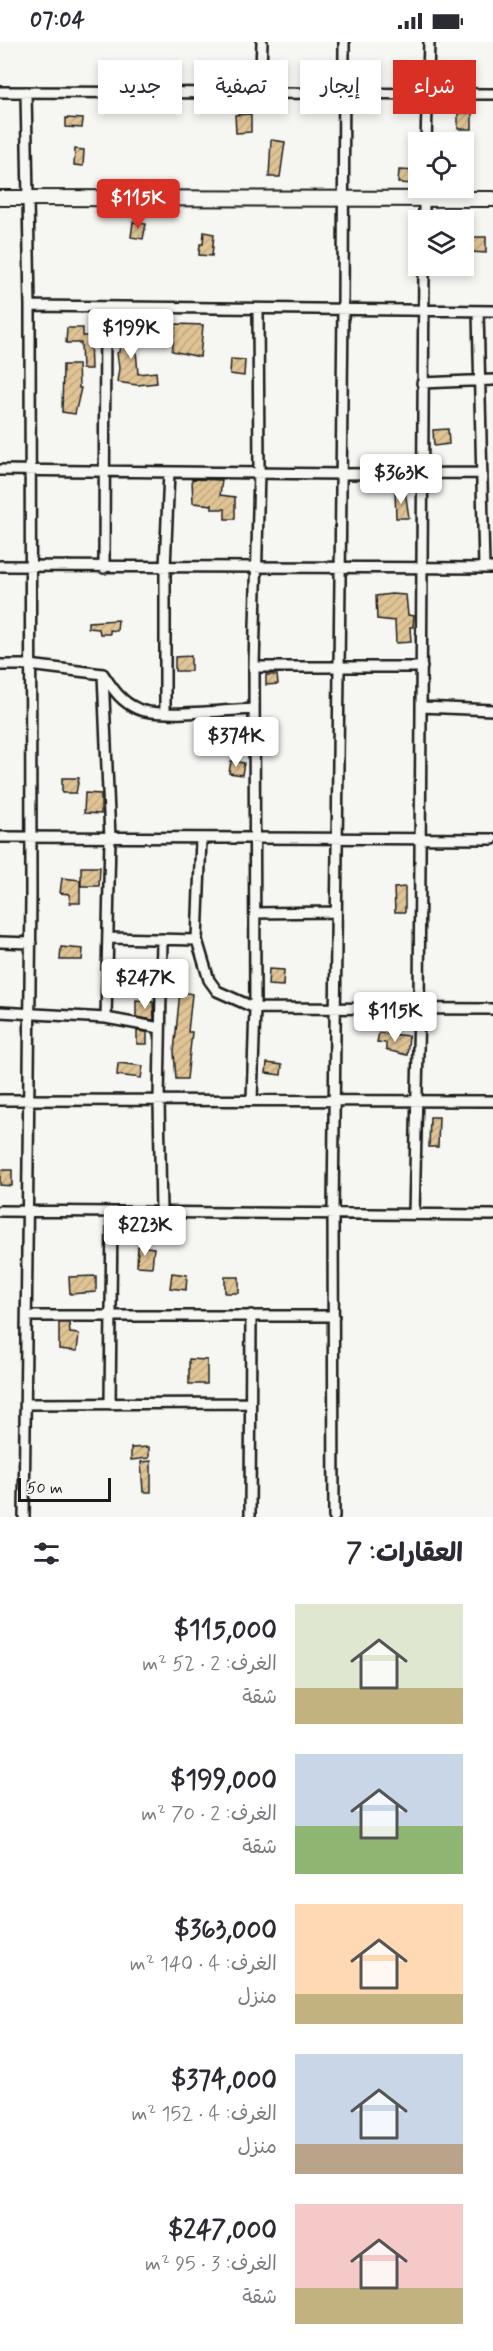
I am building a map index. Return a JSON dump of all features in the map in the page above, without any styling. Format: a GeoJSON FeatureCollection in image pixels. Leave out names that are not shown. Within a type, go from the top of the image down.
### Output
{"type":"FeatureCollection","features":[{"type":"Feature","properties":{"kind":"main road"},"geometry":{"type":"LineString","coordinates":[[0,198],[343,198],[408,194]]}},
{"type":"Feature","properties":{"kind":"main road"},"geometry":{"type":"LineString","coordinates":[[474,197],[493,199]]}},
{"type":"Feature","properties":{"kind":"street"},"geometry":{"type":"LineString","coordinates":[[262,42],[262,60]]}},
{"type":"Feature","properties":{"kind":"street"},"geometry":{"type":"LineString","coordinates":[[344,42],[344,60]]}},
{"type":"Feature","properties":{"kind":"street"},"geometry":{"type":"LineString","coordinates":[[429,42],[429,60]]}},
{"type":"Feature","properties":{"kind":"street"},"geometry":{"type":"LineString","coordinates":[[0,92],[194,94]]}},
{"type":"Feature","properties":{"kind":"street"},"geometry":{"type":"LineString","coordinates":[[24,1517],[31,943],[30,306],[26,92]]}},
{"type":"Feature","properties":{"kind":"street"},"geometry":{"type":"LineString","coordinates":[[476,94],[493,94]]}},
{"type":"Feature","properties":{"kind":"street"},"geometry":{"type":"LineString","coordinates":[[334,1517],[333,1212],[343,114]]}},
{"type":"Feature","properties":{"kind":"street"},"geometry":{"type":"LineString","coordinates":[[426,132],[427,114]]}},
{"type":"Feature","properties":{"kind":"street"},"geometry":{"type":"LineString","coordinates":[[414,1214],[419,1009],[424,276]]}},
{"type":"Feature","properties":{"kind":"street"},"geometry":{"type":"LineString","coordinates":[[30,306],[493,311]]}},
{"type":"Feature","properties":{"kind":"street"},"geometry":{"type":"LineString","coordinates":[[104,568],[105,308]]}},
{"type":"Feature","properties":{"kind":"street"},"geometry":{"type":"LineString","coordinates":[[252,1100],[255,1008],[253,839],[255,568],[259,471],[258,309]]}},
{"type":"Feature","properties":{"kind":"street"},"geometry":{"type":"LineString","coordinates":[[0,566],[488,568],[482,472],[478,311]]}},
{"type":"Feature","properties":{"kind":"street"},"geometry":{"type":"LineString","coordinates":[[422,383],[493,380]]}},
{"type":"Feature","properties":{"kind":"street"},"geometry":{"type":"LineString","coordinates":[[0,470],[259,471],[341,474],[482,472]]}},
{"type":"Feature","properties":{"kind":"street"},"geometry":{"type":"LineString","coordinates":[[165,713],[165,568],[169,472]]}},
{"type":"Feature","properties":{"kind":"street"},"geometry":{"type":"LineString","coordinates":[[0,665],[29,665],[103,674]]}},
{"type":"Feature","properties":{"kind":"street"},"geometry":{"type":"LineString","coordinates":[[254,667],[422,667]]}},
{"type":"Feature","properties":{"kind":"street"},"geometry":{"type":"LineString","coordinates":[[103,674],[117,696],[140,711],[165,713],[254,709]]}},
{"type":"Feature","properties":{"kind":"street"},"geometry":{"type":"LineString","coordinates":[[103,674],[110,838],[106,1018]]}},
{"type":"Feature","properties":{"kind":"street"},"geometry":{"type":"LineString","coordinates":[[422,707],[493,710]]}},
{"type":"Feature","properties":{"kind":"street"},"geometry":{"type":"LineString","coordinates":[[0,837],[493,839]]}},
{"type":"Feature","properties":{"kind":"street"},"geometry":{"type":"LineString","coordinates":[[201,839],[197,940],[209,980],[217,991],[255,1008],[493,1009]]}},
{"type":"Feature","properties":{"kind":"street"},"geometry":{"type":"LineString","coordinates":[[255,913],[336,912]]}},
{"type":"Feature","properties":{"kind":"street"},"geometry":{"type":"LineString","coordinates":[[109,938],[197,940]]}},
{"type":"Feature","properties":{"kind":"street"},"geometry":{"type":"LineString","coordinates":[[161,1212],[159,1100],[162,939]]}},
{"type":"Feature","properties":{"kind":"street"},"geometry":{"type":"LineString","coordinates":[[0,942],[31,943]]}},
{"type":"Feature","properties":{"kind":"street"},"geometry":{"type":"LineString","coordinates":[[0,1012],[106,1018],[160,1028]]}},
{"type":"Feature","properties":{"kind":"street"},"geometry":{"type":"LineString","coordinates":[[0,1100],[493,1101]]}},
{"type":"Feature","properties":{"kind":"street"},"geometry":{"type":"LineString","coordinates":[[0,1211],[493,1215]]}},
{"type":"Feature","properties":{"kind":"street"},"geometry":{"type":"LineString","coordinates":[[110,1404],[111,1213]]}},
{"type":"Feature","properties":{"kind":"street"},"geometry":{"type":"LineString","coordinates":[[250,1517],[251,1315]]}},
{"type":"Feature","properties":{"kind":"street"},"geometry":{"type":"LineString","coordinates":[[27,1316],[334,1316]]}},
{"type":"Feature","properties":{"kind":"street"},"geometry":{"type":"LineString","coordinates":[[26,1404],[250,1403]]}},
{"type":"Feature","properties":{"kind":"building"},"geometry":{"type":"Polygon","coordinates":[[[251,114],[251,132],[236,133],[235,115],[251,114]]]}},
{"type":"Feature","properties":{"kind":"building"},"geometry":{"type":"Polygon","coordinates":[[[458,114],[472,114],[472,129],[458,129],[458,114]]]}},
{"type":"Feature","properties":{"kind":"building"},"geometry":{"type":"Polygon","coordinates":[[[66,118],[83,119],[82,128],[66,127],[66,118]]]}},
{"type":"Feature","properties":{"kind":"building"},"geometry":{"type":"Polygon","coordinates":[[[271,140],[285,142],[280,177],[269,177],[271,140]]]}},
{"type":"Feature","properties":{"kind":"building"},"geometry":{"type":"Polygon","coordinates":[[[75,149],[84,150],[83,166],[74,165],[75,149]]]}},
{"type":"Feature","properties":{"kind":"building"},"geometry":{"type":"Polygon","coordinates":[[[399,170],[408,170],[408,184],[398,183],[399,170]]]}},
{"type":"Feature","properties":{"kind":"building"},"geometry":{"type":"Polygon","coordinates":[[[133,222],[146,224],[143,239],[131,237],[133,222]]]}},
{"type":"Feature","properties":{"kind":"building"},"geometry":{"type":"Polygon","coordinates":[[[204,232],[214,234],[212,256],[199,255],[204,232]]]}},
{"type":"Feature","properties":{"kind":"building"},"geometry":{"type":"Polygon","coordinates":[[[474,237],[486,237],[486,253],[474,252],[474,237]]]}},
{"type":"Feature","properties":{"kind":"building"},"geometry":{"type":"Polygon","coordinates":[[[176,324],[203,325],[200,357],[172,351],[176,324]]]}},
{"type":"Feature","properties":{"kind":"building"},"geometry":{"type":"Polygon","coordinates":[[[122,326],[138,328],[136,350],[138,374],[156,372],[157,383],[137,385],[117,382],[119,368],[117,353],[122,326]]]}},
{"type":"Feature","properties":{"kind":"building"},"geometry":{"type":"Polygon","coordinates":[[[67,328],[83,328],[83,336],[90,336],[91,369],[82,369],[81,343],[66,343],[67,328]]]}},
{"type":"Feature","properties":{"kind":"building"},"geometry":{"type":"Polygon","coordinates":[[[231,359],[245,360],[244,376],[230,374],[231,359]]]}},
{"type":"Feature","properties":{"kind":"building"},"geometry":{"type":"Polygon","coordinates":[[[63,365],[78,365],[79,388],[81,388],[75,414],[62,412],[63,365]]]}},
{"type":"Feature","properties":{"kind":"building"},"geometry":{"type":"Polygon","coordinates":[[[448,429],[449,444],[434,446],[433,430],[448,429]]]}},
{"type":"Feature","properties":{"kind":"building"},"geometry":{"type":"Polygon","coordinates":[[[192,479],[222,480],[220,495],[235,497],[235,519],[225,519],[225,509],[212,509],[212,505],[193,503],[192,479]]]}},
{"type":"Feature","properties":{"kind":"building"},"geometry":{"type":"Polygon","coordinates":[[[405,490],[409,518],[396,518],[395,491],[405,490]]]}},
{"type":"Feature","properties":{"kind":"building"},"geometry":{"type":"Polygon","coordinates":[[[406,595],[408,615],[414,616],[413,627],[410,627],[411,642],[396,643],[395,621],[377,619],[376,596],[406,595]]]}},
{"type":"Feature","properties":{"kind":"building"},"geometry":{"type":"Polygon","coordinates":[[[118,620],[117,631],[110,630],[110,634],[100,634],[99,629],[88,628],[88,622],[118,620]]]}},
{"type":"Feature","properties":{"kind":"building"},"geometry":{"type":"Polygon","coordinates":[[[191,656],[191,671],[175,671],[175,657],[191,656]]]}},
{"type":"Feature","properties":{"kind":"building"},"geometry":{"type":"Polygon","coordinates":[[[266,675],[277,675],[278,684],[266,685],[266,675]]]}},
{"type":"Feature","properties":{"kind":"building"},"geometry":{"type":"Polygon","coordinates":[[[231,761],[244,763],[242,775],[229,773],[231,761]]]}},
{"type":"Feature","properties":{"kind":"building"},"geometry":{"type":"Polygon","coordinates":[[[62,778],[79,778],[76,793],[62,793],[62,778]]]}},
{"type":"Feature","properties":{"kind":"building"},"geometry":{"type":"Polygon","coordinates":[[[85,793],[101,794],[101,814],[84,813],[85,793]]]}},
{"type":"Feature","properties":{"kind":"building"},"geometry":{"type":"Polygon","coordinates":[[[81,867],[100,867],[99,886],[81,886],[81,867]]]}},
{"type":"Feature","properties":{"kind":"building"},"geometry":{"type":"Polygon","coordinates":[[[62,878],[80,880],[80,903],[70,903],[69,894],[60,893],[62,878]]]}},
{"type":"Feature","properties":{"kind":"building"},"geometry":{"type":"Polygon","coordinates":[[[405,887],[405,912],[395,912],[394,888],[405,887]]]}},
{"type":"Feature","properties":{"kind":"building"},"geometry":{"type":"Polygon","coordinates":[[[61,947],[83,949],[82,960],[60,960],[61,947]]]}},
{"type":"Feature","properties":{"kind":"building"},"geometry":{"type":"Polygon","coordinates":[[[269,969],[284,970],[283,986],[268,985],[269,969]]]}},
{"type":"Feature","properties":{"kind":"building"},"geometry":{"type":"Polygon","coordinates":[[[180,991],[192,994],[188,1032],[192,1032],[187,1079],[176,1079],[174,1052],[180,991]]]}},
{"type":"Feature","properties":{"kind":"building"},"geometry":{"type":"Polygon","coordinates":[[[136,1000],[153,1002],[154,1020],[136,1017],[136,1000]]]}},
{"type":"Feature","properties":{"kind":"building"},"geometry":{"type":"Polygon","coordinates":[[[137,1031],[147,1032],[147,1044],[137,1044],[137,1031]]]}},
{"type":"Feature","properties":{"kind":"building"},"geometry":{"type":"Polygon","coordinates":[[[379,1033],[409,1036],[407,1055],[386,1050],[386,1043],[377,1042],[379,1033]]]}},
{"type":"Feature","properties":{"kind":"building"},"geometry":{"type":"Polygon","coordinates":[[[118,1063],[143,1066],[141,1078],[117,1075],[118,1063]]]}},
{"type":"Feature","properties":{"kind":"building"},"geometry":{"type":"Polygon","coordinates":[[[267,1063],[282,1065],[281,1075],[266,1073],[267,1063]]]}},
{"type":"Feature","properties":{"kind":"building"},"geometry":{"type":"Polygon","coordinates":[[[430,1117],[439,1117],[438,1147],[429,1147],[430,1117]]]}},
{"type":"Feature","properties":{"kind":"building"},"geometry":{"type":"Polygon","coordinates":[[[0,1170],[12,1170],[12,1186],[0,1185],[0,1170]]]}},
{"type":"Feature","properties":{"kind":"building"},"geometry":{"type":"Polygon","coordinates":[[[138,1246],[154,1248],[152,1267],[137,1266],[138,1246]]]}},
{"type":"Feature","properties":{"kind":"building"},"geometry":{"type":"Polygon","coordinates":[[[172,1273],[187,1275],[186,1290],[170,1288],[172,1273]]]}},
{"type":"Feature","properties":{"kind":"building"},"geometry":{"type":"Polygon","coordinates":[[[96,1276],[96,1292],[70,1294],[69,1277],[96,1276]]]}},
{"type":"Feature","properties":{"kind":"building"},"geometry":{"type":"Polygon","coordinates":[[[225,1277],[239,1277],[239,1293],[225,1293],[225,1277]]]}},
{"type":"Feature","properties":{"kind":"building"},"geometry":{"type":"Polygon","coordinates":[[[59,1323],[69,1323],[70,1333],[79,1334],[77,1351],[59,1349],[59,1323]]]}},
{"type":"Feature","properties":{"kind":"building"},"geometry":{"type":"Polygon","coordinates":[[[189,1359],[207,1360],[207,1384],[189,1384],[189,1359]]]}},
{"type":"Feature","properties":{"kind":"building"},"geometry":{"type":"Polygon","coordinates":[[[149,1447],[149,1458],[131,1460],[131,1448],[149,1447]]]}},
{"type":"Feature","properties":{"kind":"building"},"geometry":{"type":"Polygon","coordinates":[[[151,1461],[151,1492],[143,1492],[141,1462],[151,1461]]]}}]}
